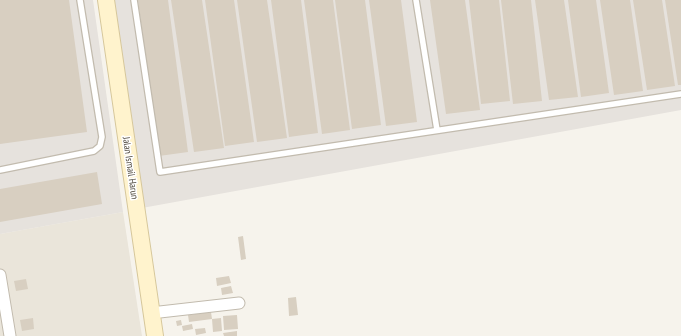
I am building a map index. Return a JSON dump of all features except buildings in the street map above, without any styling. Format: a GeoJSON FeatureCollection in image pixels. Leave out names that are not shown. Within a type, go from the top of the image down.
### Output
{"type":"FeatureCollection","features":[{"type":"Feature","properties":{"kind":"street","name":"Jalan Ismail Harun"},"geometry":{"type":"LineString","coordinates":[[106,0],[155,336]]}},
{"type":"Feature","properties":{"kind":"street"},"geometry":{"type":"LineString","coordinates":[[0,275],[10,336]]}},
{"type":"Feature","properties":{"kind":"street"},"geometry":{"type":"LineString","coordinates":[[151,313],[239,303]]}},
{"type":"Feature","properties":{"kind":"lane"},"geometry":{"type":"LineString","coordinates":[[0,170],[94,151],[100,146],[102,137],[80,0]]}},
{"type":"Feature","properties":{"kind":"lane"},"geometry":{"type":"LineString","coordinates":[[134,0],[160,172],[681,94]]}},
{"type":"Feature","properties":{"kind":"lane"},"geometry":{"type":"LineString","coordinates":[[416,0],[437,130]]}},
{"type":"Feature","properties":{"kind":"shaded area"},"geometry":{"type":"Polygon","coordinates":[[[0,0],[93,0],[123,212],[0,234],[0,0]]]}},
{"type":"Feature","properties":{"kind":"shaded area"},"geometry":{"type":"Polygon","coordinates":[[[113,0],[681,0],[681,110],[142,208],[113,0]]]}},
{"type":"Feature","properties":{"kind":"shaded area"},"geometry":{"type":"Polygon","coordinates":[[[123,212],[142,336],[0,336],[0,234],[123,212]]]}}]}
